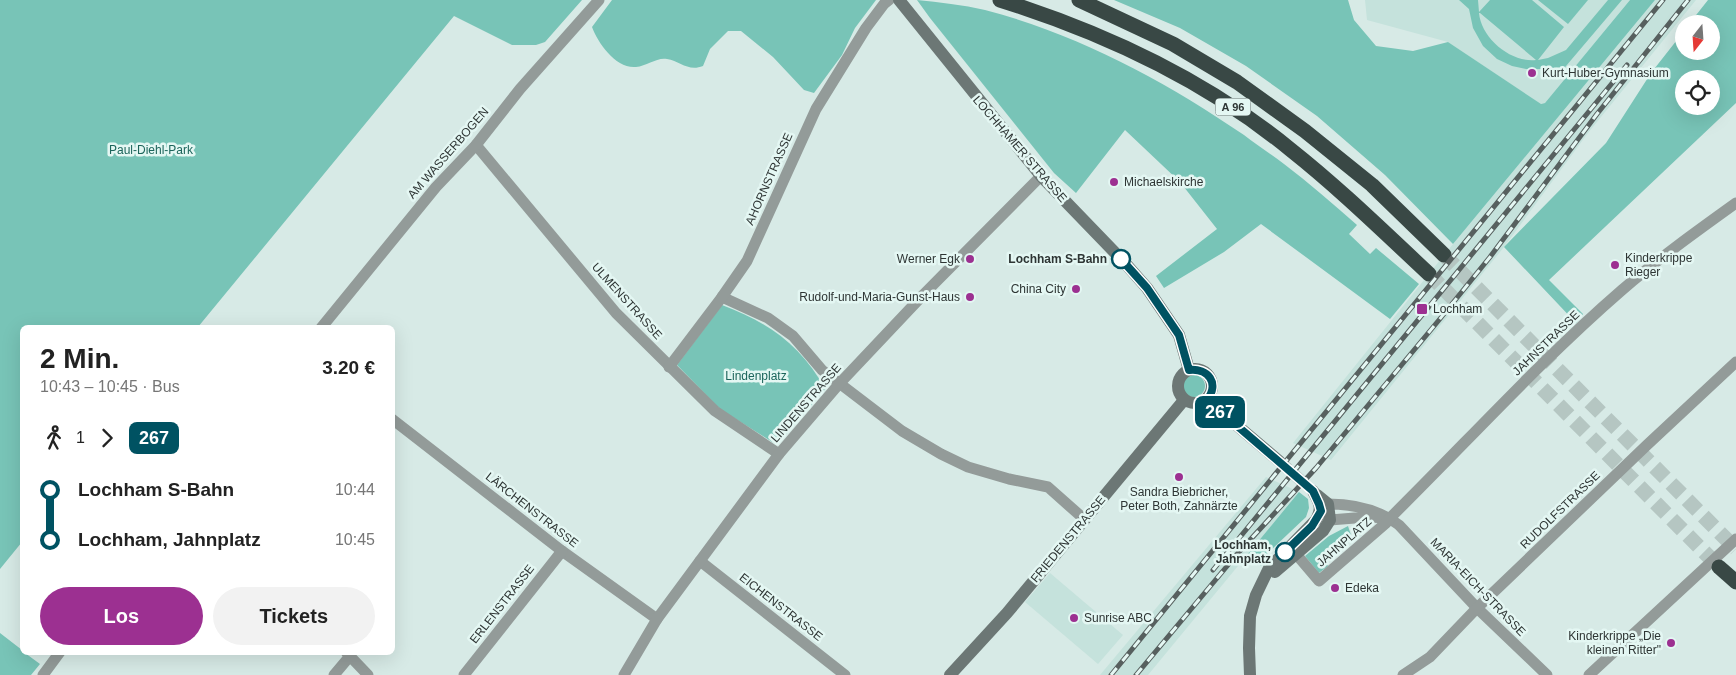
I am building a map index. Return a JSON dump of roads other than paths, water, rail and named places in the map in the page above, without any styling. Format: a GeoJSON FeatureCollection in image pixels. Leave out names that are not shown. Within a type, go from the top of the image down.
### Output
{"type":"FeatureCollection","features":[{"type":"Feature","properties":{"kind":"highway","name":"A 96"},"geometry":{"type":"LineString","coordinates":[[1000,0],[1054,18],[1120,44],[1162,65],[1228,104],[1291,149],[1429,274]]}},
{"type":"Feature","properties":{"kind":"highway","name":"A 96"},"geometry":{"type":"LineString","coordinates":[[1079,0],[1173,44],[1237,82],[1305,130],[1372,185],[1444,255]]}},
{"type":"Feature","properties":{"kind":"highway"},"geometry":{"type":"LineString","coordinates":[[1719,567],[1736,582]]}},
{"type":"Feature","properties":{"kind":"street","name":"AM WASSERBOGEN"},"geometry":{"type":"LineString","coordinates":[[323,325],[436,187],[476,144],[520,89],[599,0]]}},
{"type":"Feature","properties":{"kind":"street","name":"AHORNSTRASSE"},"geometry":{"type":"LineString","coordinates":[[669,367],[747,261],[816,109],[866,28],[889,0]]}},
{"type":"Feature","properties":{"kind":"street","name":"LOCHHAMER STRASSE"},"geometry":{"type":"LineString","coordinates":[[899,0],[1041,176],[1147,288],[1179,335],[1189,370]]}},
{"type":"Feature","properties":{"kind":"street","name":"ULMENSTRASSE"},"geometry":{"type":"LineString","coordinates":[[476,144],[616,313],[715,411],[779,454]]}},
{"type":"Feature","properties":{"kind":"street","name":"LINDENSTRASSE"},"geometry":{"type":"LineString","coordinates":[[624,675],[657,619],[779,454],[840,384],[924,294],[1041,176]]}},
{"type":"Feature","properties":{"kind":"street","name":"JAHNSTRASSE"},"geometry":{"type":"LineString","coordinates":[[1390,518],[1556,352],[1622,291],[1695,232],[1736,203]]}},
{"type":"Feature","properties":{"kind":"street"},"geometry":{"type":"LineString","coordinates":[[722,297],[768,318],[793,336],[822,370],[902,431],[941,454],[968,467],[1009,479],[1048,487],[1084,519]]}},
{"type":"Feature","properties":{"kind":"street","name":"RUDOLFSTRASSE"},"geometry":{"type":"LineString","coordinates":[[1403,675],[1430,657],[1477,608],[1647,444],[1736,362]]}},
{"type":"Feature","properties":{"kind":"street"},"geometry":{"type":"LineString","coordinates":[[1197,369],[1205,372],[1211,379],[1212,390],[1207,400],[1199,404],[1191,404],[1184,400],[1179,394],[1177,387],[1178,380],[1182,374],[1189,370],[1197,369]]}},
{"type":"Feature","properties":{"kind":"street","name":"FRIEDENSTRASSE"},"geometry":{"type":"LineString","coordinates":[[950,675],[1007,613],[1184,400]]}},
{"type":"Feature","properties":{"kind":"street"},"geometry":{"type":"LineString","coordinates":[[1207,400],[1278,461]]}},
{"type":"Feature","properties":{"kind":"street","name":"LÄRCHENSTRASSE"},"geometry":{"type":"LineString","coordinates":[[395,421],[562,551],[657,619]]}},
{"type":"Feature","properties":{"kind":"street"},"geometry":{"type":"LineString","coordinates":[[1310,488],[1330,520]]}},
{"type":"Feature","properties":{"kind":"street","name":"MARIA-EICH-STRASSE"},"geometry":{"type":"LineString","coordinates":[[1324,508],[1347,504],[1373,510],[1390,518],[1399,525],[1477,608],[1546,675]]}},
{"type":"Feature","properties":{"kind":"street"},"geometry":{"type":"LineString","coordinates":[[1250,675],[1250,616],[1261,583],[1268,568],[1312,526],[1324,508]]}},
{"type":"Feature","properties":{"kind":"street"},"geometry":{"type":"LineString","coordinates":[[1330,520],[1367,517],[1390,518]]}},
{"type":"Feature","properties":{"kind":"street","name":"JAHNPLATZ"},"geometry":{"type":"LineString","coordinates":[[1296,554],[1319,581],[1386,524],[1390,518]]}},
{"type":"Feature","properties":{"kind":"street"},"geometry":{"type":"LineString","coordinates":[[1261,583],[1323,531],[1330,520]]}},
{"type":"Feature","properties":{"kind":"street"},"geometry":{"type":"LineString","coordinates":[[1589,675],[1736,539]]}},
{"type":"Feature","properties":{"kind":"street","name":"ERLENSTRASSE"},"geometry":{"type":"LineString","coordinates":[[464,675],[562,551]]}},
{"type":"Feature","properties":{"kind":"street","name":"EICHENSTRASSE"},"geometry":{"type":"LineString","coordinates":[[700,561],[845,675]]}},
{"type":"Feature","properties":{"kind":"street"},"geometry":{"type":"LineString","coordinates":[[43,675],[58,655]]}},
{"type":"Feature","properties":{"kind":"street"},"geometry":{"type":"LineString","coordinates":[[334,675],[347,655]]}},
{"type":"Feature","properties":{"kind":"street"},"geometry":{"type":"LineString","coordinates":[[349,655],[368,675]]}},
{"type":"Feature","properties":{"kind":"tunnel"},"geometry":{"type":"LineString","coordinates":[[1444,255],[1736,549]]}},
{"type":"Feature","properties":{"kind":"tunnel"},"geometry":{"type":"LineString","coordinates":[[1429,274],[1719,567]]}},
{"type":"Feature","properties":{"kind":"tunnel"},"geometry":{"type":"LineString","coordinates":[[1279,461],[1306,485]]}},
{"type":"Feature","properties":{"kind":"railway"},"geometry":{"type":"LineString","coordinates":[[1111,675],[1663,0]]}},
{"type":"Feature","properties":{"kind":"railway"},"geometry":{"type":"LineString","coordinates":[[1136,675],[1238,553],[1316,468],[1439,320],[1490,257],[1597,114],[1688,0]]}},
{"type":"Feature","properties":{"kind":"railway"},"geometry":{"type":"LineString","coordinates":[[1213,570],[1627,65]]}},
{"type":"Feature","properties":{"kind":"place","name":"Kurt-Huber-Gymnasium"},"geometry":{"type":"Point","coordinates":[1532,73]}},
{"type":"Feature","properties":{"kind":"place","name":"Michaelskirche"},"geometry":{"type":"Point","coordinates":[1114,182]}},
{"type":"Feature","properties":{"kind":"place","name":"Werner Egk"},"geometry":{"type":"Point","coordinates":[970,259]}},
{"type":"Feature","properties":{"kind":"place","name":"Lochham S-Bahn"},"geometry":{"type":"Point","coordinates":[1121,259]}},
{"type":"Feature","properties":{"kind":"place","name":"Kinderkrippe Rieger"},"geometry":{"type":"Point","coordinates":[1615,265]}},
{"type":"Feature","properties":{"kind":"place","name":"China City"},"geometry":{"type":"Point","coordinates":[1076,289]}},
{"type":"Feature","properties":{"kind":"place","name":"Rudolf-und-Maria-Gunst-Haus"},"geometry":{"type":"Point","coordinates":[970,297]}},
{"type":"Feature","properties":{"kind":"place","name":"Lochham"},"geometry":{"type":"Point","coordinates":[1422,309]}},
{"type":"Feature","properties":{"kind":"place","name":"Sandra Biebricher, Peter Both, Zahnärzte"},"geometry":{"type":"Point","coordinates":[1179,477]}},
{"type":"Feature","properties":{"kind":"place","name":"Lochham, Jahnplatz"},"geometry":{"type":"Point","coordinates":[1285,552]}},
{"type":"Feature","properties":{"kind":"place","name":"Edeka"},"geometry":{"type":"Point","coordinates":[1335,588]}},
{"type":"Feature","properties":{"kind":"place","name":"Sunrise ABC"},"geometry":{"type":"Point","coordinates":[1074,618]}},
{"type":"Feature","properties":{"kind":"place","name":"Kinderkrippe „Die kleinen Ritter\""},"geometry":{"type":"Point","coordinates":[1671,643]}},
{"type":"Feature","properties":{"kind":"park label","name":"Paul-Diehl-Park"},"geometry":{"type":"Point","coordinates":[151,150]}},
{"type":"Feature","properties":{"kind":"park label","name":"Lindenplatz"},"geometry":{"type":"Point","coordinates":[756,376]}}]}
